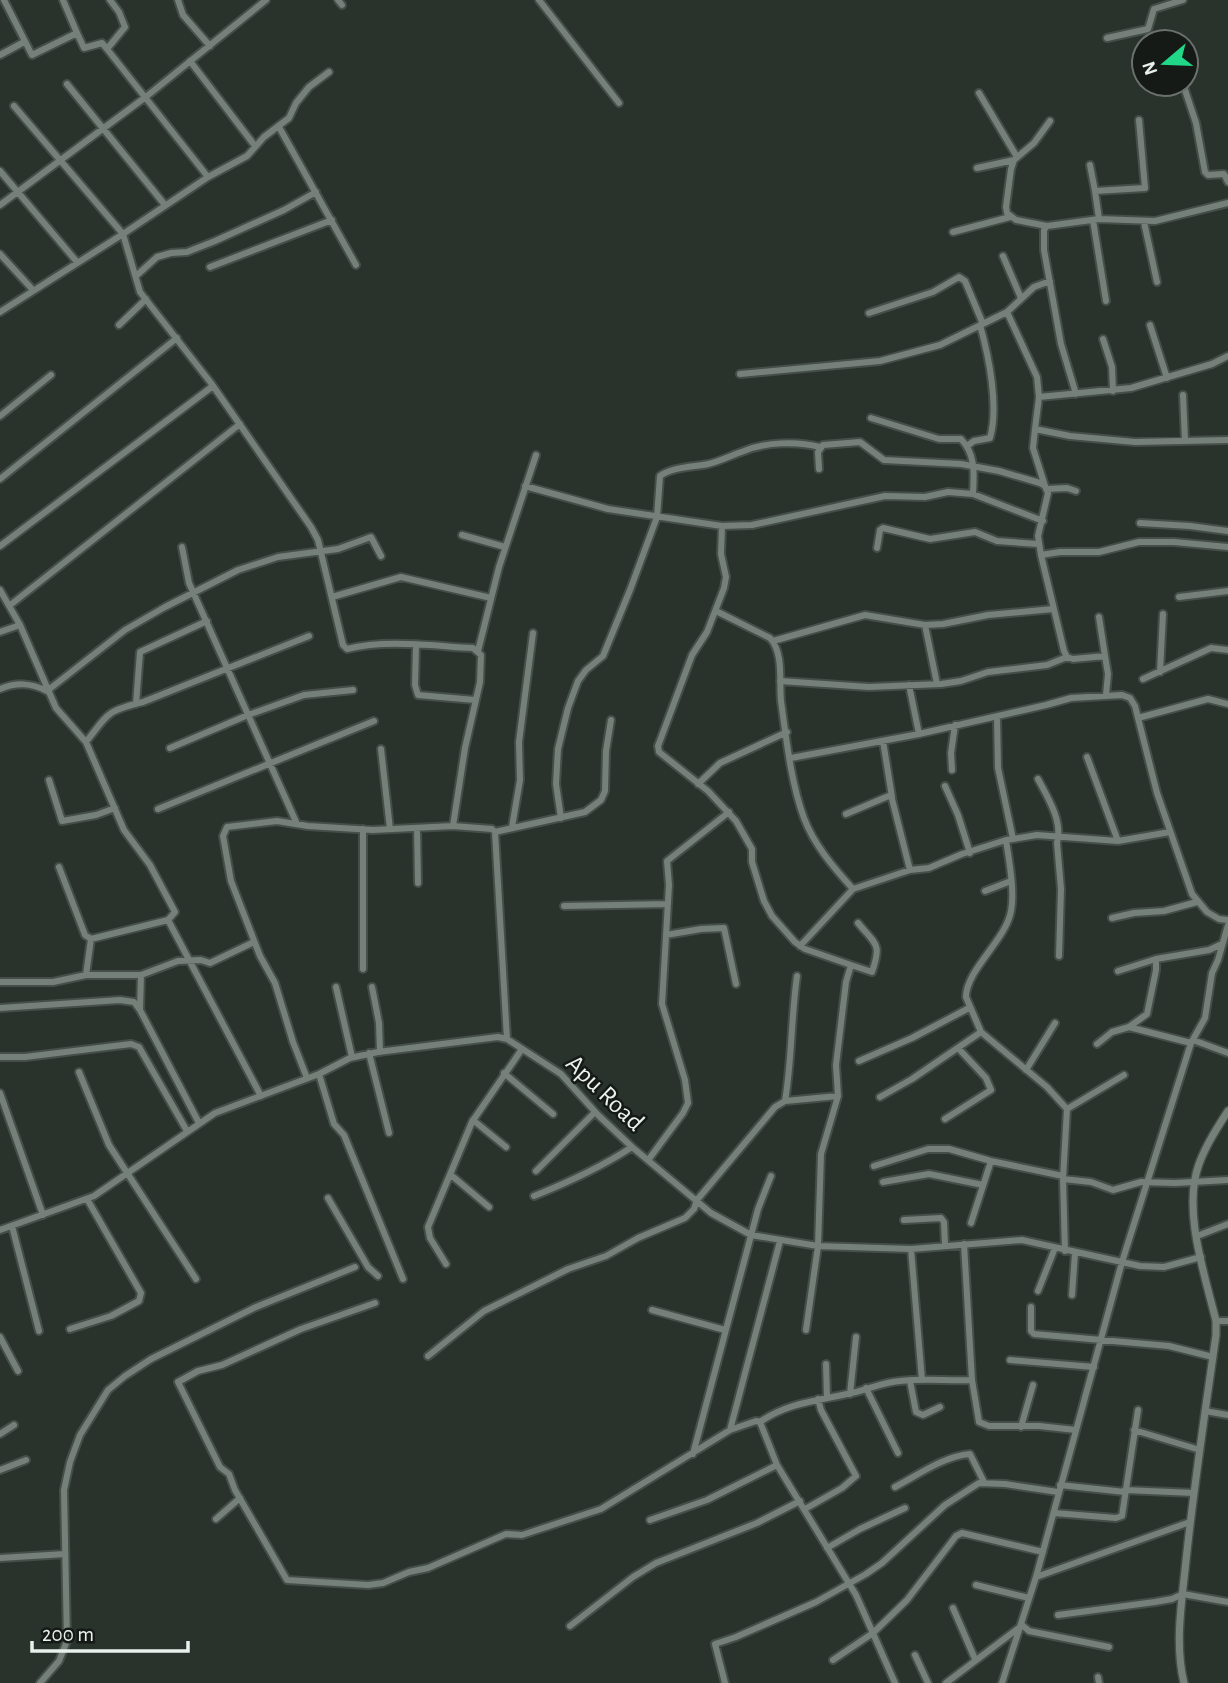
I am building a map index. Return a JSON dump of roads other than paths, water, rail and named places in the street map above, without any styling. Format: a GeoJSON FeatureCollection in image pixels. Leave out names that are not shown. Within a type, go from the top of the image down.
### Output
{"type":"FeatureCollection","features":[{"type":"Feature","properties":{"kind":"street"},"geometry":{"type":"LineString","coordinates":[[4,0],[32,55],[76,33]]}},
{"type":"Feature","properties":{"kind":"street"},"geometry":{"type":"LineString","coordinates":[[63,0],[84,48],[102,43],[147,96],[208,177]]}},
{"type":"Feature","properties":{"kind":"street"},"geometry":{"type":"LineString","coordinates":[[107,49],[125,27],[110,0]]}},
{"type":"Feature","properties":{"kind":"street"},"geometry":{"type":"LineString","coordinates":[[178,0],[183,15],[210,46]]}},
{"type":"Feature","properties":{"kind":"street"},"geometry":{"type":"LineString","coordinates":[[0,205],[147,96],[266,0]]}},
{"type":"Feature","properties":{"kind":"street"},"geometry":{"type":"LineString","coordinates":[[539,0],[619,103]]}},
{"type":"Feature","properties":{"kind":"street"},"geometry":{"type":"LineString","coordinates":[[1107,38],[1148,29],[1154,9],[1183,0]]}},
{"type":"Feature","properties":{"kind":"street"},"geometry":{"type":"LineString","coordinates":[[0,55],[24,42]]}},
{"type":"Feature","properties":{"kind":"street"},"geometry":{"type":"LineString","coordinates":[[190,61],[255,146]]}},
{"type":"Feature","properties":{"kind":"street"},"geometry":{"type":"LineString","coordinates":[[0,312],[208,177],[247,156],[289,118],[296,103],[309,87],[330,72]]}},
{"type":"Feature","properties":{"kind":"street"},"geometry":{"type":"LineString","coordinates":[[68,84],[165,205]]}},
{"type":"Feature","properties":{"kind":"street"},"geometry":{"type":"LineString","coordinates":[[979,93],[1016,158]]}},
{"type":"Feature","properties":{"kind":"street"},"geometry":{"type":"LineString","coordinates":[[1188,98],[1196,123],[1205,172],[1208,175],[1224,174],[1228,182]]}},
{"type":"Feature","properties":{"kind":"street"},"geometry":{"type":"LineString","coordinates":[[14,106],[123,234],[140,292],[213,386],[311,527],[321,551],[343,645],[347,649],[372,645],[472,648],[481,655],[480,682],[465,748],[453,826]]}},
{"type":"Feature","properties":{"kind":"street"},"geometry":{"type":"LineString","coordinates":[[1095,191],[1145,188],[1139,120]]}},
{"type":"Feature","properties":{"kind":"street"},"geometry":{"type":"LineString","coordinates":[[977,169],[1016,158],[1034,143],[1050,121]]}},
{"type":"Feature","properties":{"kind":"street"},"geometry":{"type":"LineString","coordinates":[[279,127],[356,265]]}},
{"type":"Feature","properties":{"kind":"street"},"geometry":{"type":"LineString","coordinates":[[1010,217],[1006,207],[1011,169],[1016,158]]}},
{"type":"Feature","properties":{"kind":"street"},"geometry":{"type":"LineString","coordinates":[[1090,165],[1106,301]]}},
{"type":"Feature","properties":{"kind":"street"},"geometry":{"type":"LineString","coordinates":[[0,171],[77,262]]}},
{"type":"Feature","properties":{"kind":"street"},"geometry":{"type":"LineString","coordinates":[[136,276],[157,257],[187,252],[215,241],[284,210],[316,192]]}},
{"type":"Feature","properties":{"kind":"street"},"geometry":{"type":"LineString","coordinates":[[953,232],[1010,217],[1047,226],[1096,220],[1144,222],[1185,215],[1228,203]]}},
{"type":"Feature","properties":{"kind":"street"},"geometry":{"type":"LineString","coordinates":[[210,267],[332,220]]}},
{"type":"Feature","properties":{"kind":"street"},"geometry":{"type":"LineString","coordinates":[[1144,222],[1157,282]]}},
{"type":"Feature","properties":{"kind":"street"},"geometry":{"type":"LineString","coordinates":[[1047,226],[1043,234],[1050,281],[1061,344],[1076,394]]}},
{"type":"Feature","properties":{"kind":"street"},"geometry":{"type":"LineString","coordinates":[[0,254],[33,290]]}},
{"type":"Feature","properties":{"kind":"street"},"geometry":{"type":"LineString","coordinates":[[1003,256],[1021,298]]}},
{"type":"Feature","properties":{"kind":"street"},"geometry":{"type":"LineString","coordinates":[[869,313],[933,292],[959,277],[965,281],[982,325],[994,420],[990,438],[974,441],[967,446]]}},
{"type":"Feature","properties":{"kind":"street"},"geometry":{"type":"LineString","coordinates":[[740,374],[880,361],[940,345],[1007,312],[1034,287],[1050,281]]}},
{"type":"Feature","properties":{"kind":"street"},"geometry":{"type":"LineString","coordinates":[[119,325],[146,299]]}},
{"type":"Feature","properties":{"kind":"street"},"geometry":{"type":"LineString","coordinates":[[1007,312],[1034,368],[1039,397],[1033,448],[1046,488],[1038,544],[1064,651],[1073,659],[1105,656]]}},
{"type":"Feature","properties":{"kind":"street"},"geometry":{"type":"LineString","coordinates":[[1150,325],[1167,378]]}},
{"type":"Feature","properties":{"kind":"street"},"geometry":{"type":"LineString","coordinates":[[0,479],[177,338]]}},
{"type":"Feature","properties":{"kind":"street"},"geometry":{"type":"LineString","coordinates":[[1102,339],[1112,367],[1112,391]]}},
{"type":"Feature","properties":{"kind":"street"},"geometry":{"type":"LineString","coordinates":[[1039,397],[1112,391],[1167,378],[1220,362],[1228,356]]}},
{"type":"Feature","properties":{"kind":"street"},"geometry":{"type":"LineString","coordinates":[[0,416],[51,375]]}},
{"type":"Feature","properties":{"kind":"street"},"geometry":{"type":"LineString","coordinates":[[0,546],[213,386]]}},
{"type":"Feature","properties":{"kind":"street"},"geometry":{"type":"LineString","coordinates":[[1183,395],[1185,441]]}},
{"type":"Feature","properties":{"kind":"street"},"geometry":{"type":"LineString","coordinates":[[871,418],[939,439],[961,439],[967,446],[974,466],[973,494]]}},
{"type":"Feature","properties":{"kind":"street"},"geometry":{"type":"LineString","coordinates":[[9,606],[240,424]]}},
{"type":"Feature","properties":{"kind":"street"},"geometry":{"type":"LineString","coordinates":[[1035,429],[1070,436],[1123,441],[1228,440]]}},
{"type":"Feature","properties":{"kind":"street"},"geometry":{"type":"LineString","coordinates":[[561,818],[556,784],[558,749],[568,708],[578,681],[586,670],[603,656],[657,517],[660,476],[664,473],[722,461],[743,451],[768,445],[807,444],[820,447],[832,443],[860,442],[884,460],[923,460],[974,466],[1027,479],[1046,488],[1076,491]]}},
{"type":"Feature","properties":{"kind":"street"},"geometry":{"type":"LineString","coordinates":[[819,469],[820,447]]}},
{"type":"Feature","properties":{"kind":"street"},"geometry":{"type":"LineString","coordinates":[[478,651],[505,547],[536,455]]}},
{"type":"Feature","properties":{"kind":"street"},"geometry":{"type":"LineString","coordinates":[[525,486],[608,509],[722,526],[752,525],[885,496],[925,497],[948,492],[973,494],[1043,521]]}},
{"type":"Feature","properties":{"kind":"street"},"geometry":{"type":"LineString","coordinates":[[1140,523],[1228,531]]}},
{"type":"Feature","properties":{"kind":"street"},"geometry":{"type":"LineString","coordinates":[[722,526],[721,554],[726,576],[707,632],[692,655],[658,746],[659,752],[708,791],[729,812],[752,849],[752,862],[764,901],[772,916],[800,946],[873,972],[878,947],[858,923]]}},
{"type":"Feature","properties":{"kind":"street"},"geometry":{"type":"LineString","coordinates":[[877,548],[880,530],[884,528],[930,539],[975,532],[997,541],[1038,544]]}},
{"type":"Feature","properties":{"kind":"street"},"geometry":{"type":"LineString","coordinates":[[462,535],[505,547]]}},
{"type":"Feature","properties":{"kind":"street"},"geometry":{"type":"LineString","coordinates":[[47,691],[125,630],[194,592],[256,564],[278,557],[350,545],[371,537],[381,556]]}},
{"type":"Feature","properties":{"kind":"street"},"geometry":{"type":"LineString","coordinates":[[1041,555],[1099,552],[1139,542],[1228,547]]}},
{"type":"Feature","properties":{"kind":"street"},"geometry":{"type":"LineString","coordinates":[[182,547],[189,583],[297,824]]}},
{"type":"Feature","properties":{"kind":"street"},"geometry":{"type":"LineString","coordinates":[[331,597],[401,577],[491,598]]}},
{"type":"Feature","properties":{"kind":"street"},"geometry":{"type":"LineString","coordinates":[[0,590],[20,625],[56,708],[86,742],[124,830],[150,865],[175,912],[168,920],[91,939],[85,935],[59,867]]}},
{"type":"Feature","properties":{"kind":"street"},"geometry":{"type":"LineString","coordinates":[[1178,597],[1228,591]]}},
{"type":"Feature","properties":{"kind":"street"},"geometry":{"type":"LineString","coordinates":[[716,611],[773,641],[865,615],[925,625],[988,615],[1053,609]]}},
{"type":"Feature","properties":{"kind":"street"},"geometry":{"type":"LineString","coordinates":[[1160,672],[1163,614]]}},
{"type":"Feature","properties":{"kind":"street"},"geometry":{"type":"LineString","coordinates":[[1099,617],[1108,674],[1106,695]]}},
{"type":"Feature","properties":{"kind":"street"},"geometry":{"type":"LineString","coordinates":[[136,704],[140,652],[207,621]]}},
{"type":"Feature","properties":{"kind":"street"},"geometry":{"type":"LineString","coordinates":[[0,632],[20,625]]}},
{"type":"Feature","properties":{"kind":"street"},"geometry":{"type":"LineString","coordinates":[[925,625],[937,684]]}},
{"type":"Feature","properties":{"kind":"street"},"geometry":{"type":"LineString","coordinates":[[512,827],[520,780],[519,742],[533,633]]}},
{"type":"Feature","properties":{"kind":"street"},"geometry":{"type":"LineString","coordinates":[[86,742],[109,712],[136,704],[309,636]]}},
{"type":"Feature","properties":{"kind":"street"},"geometry":{"type":"LineString","coordinates":[[773,641],[780,667],[791,758],[808,827],[827,858],[853,889]]}},
{"type":"Feature","properties":{"kind":"street"},"geometry":{"type":"LineString","coordinates":[[416,645],[415,685],[418,695],[475,700]]}},
{"type":"Feature","properties":{"kind":"street"},"geometry":{"type":"LineString","coordinates":[[1143,679],[1211,648],[1228,649]]}},
{"type":"Feature","properties":{"kind":"street"},"geometry":{"type":"LineString","coordinates":[[780,681],[848,686],[937,684],[961,681],[988,672],[1047,665],[1068,657]]}},
{"type":"Feature","properties":{"kind":"street"},"geometry":{"type":"LineString","coordinates":[[0,689],[13,684],[36,685],[47,691]]}},
{"type":"Feature","properties":{"kind":"street"},"geometry":{"type":"LineString","coordinates":[[909,685],[919,734]]}},
{"type":"Feature","properties":{"kind":"street"},"geometry":{"type":"LineString","coordinates":[[170,748],[304,695],[353,690]]}},
{"type":"Feature","properties":{"kind":"street"},"geometry":{"type":"LineString","coordinates":[[791,758],[919,734],[1070,698],[1106,695],[1130,698],[1170,832],[1196,902],[1207,912],[1228,922],[1212,972],[1205,1018],[1192,1042],[1122,1262],[1036,1577],[1002,1683]]}},
{"type":"Feature","properties":{"kind":"street"},"geometry":{"type":"LineString","coordinates":[[1138,718],[1208,699],[1228,704]]}},
{"type":"Feature","properties":{"kind":"street"},"geometry":{"type":"LineString","coordinates":[[997,717],[998,768],[1010,840],[1012,910],[1005,928],[966,990],[969,1008],[981,1032],[1047,1087],[1067,1109],[1063,1178],[1065,1251]]}},
{"type":"Feature","properties":{"kind":"street"},"geometry":{"type":"LineString","coordinates":[[495,832],[585,812],[601,800],[605,791],[606,751],[611,720]]}},
{"type":"Feature","properties":{"kind":"street"},"geometry":{"type":"LineString","coordinates":[[158,809],[374,721]]}},
{"type":"Feature","properties":{"kind":"street"},"geometry":{"type":"LineString","coordinates":[[952,770],[951,753],[955,725]]}},
{"type":"Feature","properties":{"kind":"street"},"geometry":{"type":"LineString","coordinates":[[698,784],[720,764],[787,732]]}},
{"type":"Feature","properties":{"kind":"street"},"geometry":{"type":"LineString","coordinates":[[883,741],[892,797],[911,870]]}},
{"type":"Feature","properties":{"kind":"street"},"geometry":{"type":"LineString","coordinates":[[381,749],[390,829]]}},
{"type":"Feature","properties":{"kind":"street"},"geometry":{"type":"LineString","coordinates":[[1087,757],[1118,841]]}},
{"type":"Feature","properties":{"kind":"street"},"geometry":{"type":"LineString","coordinates":[[1038,779],[1054,810],[1058,836],[1061,889],[1059,956]]}},
{"type":"Feature","properties":{"kind":"street"},"geometry":{"type":"LineString","coordinates":[[49,780],[62,821],[96,815],[115,808]]}},
{"type":"Feature","properties":{"kind":"street"},"geometry":{"type":"LineString","coordinates":[[945,786],[970,853]]}},
{"type":"Feature","properties":{"kind":"street"},"geometry":{"type":"LineString","coordinates":[[846,814],[887,796],[892,797]]}},
{"type":"Feature","properties":{"kind":"street"},"geometry":{"type":"LineString","coordinates":[[649,1159],[688,1103],[685,1080],[662,1003],[668,904],[667,861],[729,812]]}},
{"type":"Feature","properties":{"kind":"street"},"geometry":{"type":"LineString","coordinates":[[307,1079],[275,983],[254,942],[231,881],[223,832],[227,827],[277,821],[363,829],[453,826],[489,828],[495,832]]}},
{"type":"Feature","properties":{"kind":"street"},"geometry":{"type":"LineString","coordinates":[[418,828],[418,883]]}},
{"type":"Feature","properties":{"kind":"street"},"geometry":{"type":"LineString","coordinates":[[363,829],[363,970]]}},
{"type":"Feature","properties":{"kind":"street"},"geometry":{"type":"LineString","coordinates":[[0,1230],[87,1199],[128,1175],[187,1130],[215,1113],[307,1079],[352,1057],[486,1037],[507,1039],[495,832]]}},
{"type":"Feature","properties":{"kind":"street"},"geometry":{"type":"LineString","coordinates":[[800,946],[853,889],[911,870],[929,869],[945,860],[1010,840],[1037,835],[1118,841],[1170,832]]}},
{"type":"Feature","properties":{"kind":"street"},"geometry":{"type":"LineString","coordinates":[[985,891],[1011,881]]}},
{"type":"Feature","properties":{"kind":"street"},"geometry":{"type":"LineString","coordinates":[[1112,918],[1164,911],[1196,902]]}},
{"type":"Feature","properties":{"kind":"street"},"geometry":{"type":"LineString","coordinates":[[564,906],[668,904]]}},
{"type":"Feature","properties":{"kind":"street"},"geometry":{"type":"LineString","coordinates":[[168,920],[261,1097]]}},
{"type":"Feature","properties":{"kind":"street"},"geometry":{"type":"LineString","coordinates":[[666,935],[724,928],[736,984]]}},
{"type":"Feature","properties":{"kind":"street"},"geometry":{"type":"LineString","coordinates":[[86,975],[91,939]]}},
{"type":"Feature","properties":{"kind":"street"},"geometry":{"type":"LineString","coordinates":[[0,982],[53,982],[86,975],[141,975],[178,961],[201,960],[210,963],[254,942]]}},
{"type":"Feature","properties":{"kind":"street"},"geometry":{"type":"LineString","coordinates":[[1118,971],[1156,959],[1209,950],[1222,944]]}},
{"type":"Feature","properties":{"kind":"street"},"geometry":{"type":"LineString","coordinates":[[1097,1044],[1112,1032],[1129,1027],[1147,1014],[1156,959]]}},
{"type":"Feature","properties":{"kind":"street"},"geometry":{"type":"LineString","coordinates":[[806,1330],[818,1246],[821,1154],[838,1096],[836,1065],[846,982],[851,965]]}},
{"type":"Feature","properties":{"kind":"street"},"geometry":{"type":"LineString","coordinates":[[140,1010],[141,975]]}},
{"type":"Feature","properties":{"kind":"street"},"geometry":{"type":"LineString","coordinates":[[785,1101],[791,1068],[792,1013],[797,976]]}},
{"type":"Feature","properties":{"kind":"street"},"geometry":{"type":"LineString","coordinates":[[336,987],[352,1057]]}},
{"type":"Feature","properties":{"kind":"street"},"geometry":{"type":"LineString","coordinates":[[372,987],[379,1023],[380,1052]]}},
{"type":"Feature","properties":{"kind":"street"},"geometry":{"type":"LineString","coordinates":[[0,1008],[120,1000],[134,1002],[199,1123]]}},
{"type":"Feature","properties":{"kind":"street"},"geometry":{"type":"LineString","coordinates":[[859,1061],[912,1038],[969,1008]]}},
{"type":"Feature","properties":{"kind":"street"},"geometry":{"type":"LineString","coordinates":[[1026,1070],[1055,1023]]}},
{"type":"Feature","properties":{"kind":"street"},"geometry":{"type":"LineString","coordinates":[[1129,1027],[1228,1053]]}},
{"type":"Feature","properties":{"kind":"street"},"geometry":{"type":"LineString","coordinates":[[880,1097],[959,1049],[981,1032]]}},
{"type":"Feature","properties":{"kind":"street","name":"Apu Road"},"geometry":{"type":"LineString","coordinates":[[507,1039],[561,1074],[595,1112],[632,1147],[725,1223],[751,1236],[818,1246],[911,1249],[1022,1240],[1122,1262],[1164,1267],[1201,1257]]}},
{"type":"Feature","properties":{"kind":"street"},"geometry":{"type":"LineString","coordinates":[[0,1057],[24,1057],[131,1044],[139,1047],[187,1130]]}},
{"type":"Feature","properties":{"kind":"street"},"geometry":{"type":"LineString","coordinates":[[446,1264],[430,1238],[428,1227],[472,1120],[522,1049]]}},
{"type":"Feature","properties":{"kind":"street"},"geometry":{"type":"LineString","coordinates":[[945,1119],[991,1090],[986,1079],[959,1049]]}},
{"type":"Feature","properties":{"kind":"street"},"geometry":{"type":"LineString","coordinates":[[369,1053],[388,1133]]}},
{"type":"Feature","properties":{"kind":"street"},"geometry":{"type":"LineString","coordinates":[[79,1072],[100,1128],[196,1279]]}},
{"type":"Feature","properties":{"kind":"street"},"geometry":{"type":"LineString","coordinates":[[504,1073],[553,1114]]}},
{"type":"Feature","properties":{"kind":"street"},"geometry":{"type":"LineString","coordinates":[[319,1074],[334,1124],[344,1135],[403,1279]]}},
{"type":"Feature","properties":{"kind":"street"},"geometry":{"type":"LineString","coordinates":[[1067,1109],[1124,1075]]}},
{"type":"Feature","properties":{"kind":"street"},"geometry":{"type":"LineString","coordinates":[[0,1093],[43,1215]]}},
{"type":"Feature","properties":{"kind":"street"},"geometry":{"type":"LineString","coordinates":[[428,1356],[484,1311],[568,1269],[606,1256],[685,1217],[767,1115],[785,1101],[838,1096]]}},
{"type":"Feature","properties":{"kind":"street"},"geometry":{"type":"LineString","coordinates":[[1184,1683],[1179,1636],[1182,1594],[1216,1321],[1197,1236],[1195,1181],[1213,1134],[1228,1111]]}},
{"type":"Feature","properties":{"kind":"street"},"geometry":{"type":"LineString","coordinates":[[536,1171],[595,1112]]}},
{"type":"Feature","properties":{"kind":"street"},"geometry":{"type":"LineString","coordinates":[[472,1120],[506,1147]]}},
{"type":"Feature","properties":{"kind":"street"},"geometry":{"type":"LineString","coordinates":[[534,1196],[587,1174],[632,1147]]}},
{"type":"Feature","properties":{"kind":"street"},"geometry":{"type":"LineString","coordinates":[[874,1166],[928,1149],[949,1149],[1063,1178],[1091,1181],[1113,1190],[1141,1182],[1228,1180]]}},
{"type":"Feature","properties":{"kind":"street"},"geometry":{"type":"LineString","coordinates":[[971,1223],[990,1161]]}},
{"type":"Feature","properties":{"kind":"street"},"geometry":{"type":"LineString","coordinates":[[884,1182],[929,1174],[983,1185]]}},
{"type":"Feature","properties":{"kind":"street"},"geometry":{"type":"LineString","coordinates":[[451,1175],[489,1207]]}},
{"type":"Feature","properties":{"kind":"street"},"geometry":{"type":"LineString","coordinates":[[693,1454],[758,1209],[771,1176]]}},
{"type":"Feature","properties":{"kind":"street"},"geometry":{"type":"LineString","coordinates":[[328,1198],[368,1267],[378,1276]]}},
{"type":"Feature","properties":{"kind":"street"},"geometry":{"type":"LineString","coordinates":[[70,1329],[111,1316],[139,1301],[141,1293],[87,1199]]}},
{"type":"Feature","properties":{"kind":"street"},"geometry":{"type":"LineString","coordinates":[[904,1220],[940,1219],[944,1222],[945,1245]]}},
{"type":"Feature","properties":{"kind":"street"},"geometry":{"type":"LineString","coordinates":[[1197,1236],[1228,1224]]}},
{"type":"Feature","properties":{"kind":"street"},"geometry":{"type":"LineString","coordinates":[[12,1226],[39,1331]]}},
{"type":"Feature","properties":{"kind":"street"},"geometry":{"type":"LineString","coordinates":[[730,1430],[780,1241]]}},
{"type":"Feature","properties":{"kind":"street"},"geometry":{"type":"LineString","coordinates":[[964,1244],[972,1380],[979,1422],[989,1426],[1039,1426],[1076,1430]]}},
{"type":"Feature","properties":{"kind":"street"},"geometry":{"type":"LineString","coordinates":[[1038,1291],[1055,1248]]}},
{"type":"Feature","properties":{"kind":"street"},"geometry":{"type":"LineString","coordinates":[[911,1249],[922,1380]]}},
{"type":"Feature","properties":{"kind":"street"},"geometry":{"type":"LineString","coordinates":[[1072,1295],[1075,1253]]}},
{"type":"Feature","properties":{"kind":"street"},"geometry":{"type":"LineString","coordinates":[[40,1683],[59,1661],[67,1641],[64,1490],[70,1462],[80,1435],[108,1390],[151,1359],[256,1307],[355,1267]]}},
{"type":"Feature","properties":{"kind":"street"},"geometry":{"type":"LineString","coordinates":[[375,1303],[301,1329],[222,1365],[198,1371],[178,1382],[220,1467],[229,1474],[287,1580],[368,1585],[383,1583],[409,1572],[428,1568],[506,1534],[522,1535],[601,1509],[730,1430],[760,1422],[784,1409],[889,1382],[972,1380]]}},
{"type":"Feature","properties":{"kind":"street"},"geometry":{"type":"LineString","coordinates":[[1031,1307],[1031,1331],[1034,1334],[1170,1346],[1213,1357]]}},
{"type":"Feature","properties":{"kind":"street"},"geometry":{"type":"LineString","coordinates":[[652,1310],[725,1330]]}},
{"type":"Feature","properties":{"kind":"street"},"geometry":{"type":"LineString","coordinates":[[1216,1321],[1228,1321]]}},
{"type":"Feature","properties":{"kind":"street"},"geometry":{"type":"LineString","coordinates":[[0,1337],[18,1371]]}},
{"type":"Feature","properties":{"kind":"street"},"geometry":{"type":"LineString","coordinates":[[850,1394],[856,1337]]}},
{"type":"Feature","properties":{"kind":"street"},"geometry":{"type":"LineString","coordinates":[[1010,1360],[1094,1367]]}},
{"type":"Feature","properties":{"kind":"street"},"geometry":{"type":"LineString","coordinates":[[826,1364],[827,1398]]}},
{"type":"Feature","properties":{"kind":"street"},"geometry":{"type":"LineString","coordinates":[[910,1381],[916,1412],[923,1415],[940,1407]]}},
{"type":"Feature","properties":{"kind":"street"},"geometry":{"type":"LineString","coordinates":[[1021,1427],[1033,1385]]}},
{"type":"Feature","properties":{"kind":"street"},"geometry":{"type":"LineString","coordinates":[[866,1388],[898,1454]]}},
{"type":"Feature","properties":{"kind":"street"},"geometry":{"type":"LineString","coordinates":[[805,1509],[842,1489],[856,1476],[821,1410],[818,1399]]}},
{"type":"Feature","properties":{"kind":"street"},"geometry":{"type":"LineString","coordinates":[[1054,1513],[1119,1518],[1122,1516],[1138,1410]]}},
{"type":"Feature","properties":{"kind":"street"},"geometry":{"type":"LineString","coordinates":[[1205,1411],[1228,1415]]}},
{"type":"Feature","properties":{"kind":"street"},"geometry":{"type":"LineString","coordinates":[[760,1422],[777,1465],[849,1584],[893,1682]]}},
{"type":"Feature","properties":{"kind":"street"},"geometry":{"type":"LineString","coordinates":[[0,1434],[14,1425]]}},
{"type":"Feature","properties":{"kind":"street"},"geometry":{"type":"LineString","coordinates":[[1134,1430],[1200,1450]]}},
{"type":"Feature","properties":{"kind":"street"},"geometry":{"type":"LineString","coordinates":[[895,1486],[966,1454],[970,1454],[974,1460],[984,1482]]}},
{"type":"Feature","properties":{"kind":"street"},"geometry":{"type":"LineString","coordinates":[[0,1469],[26,1460]]}},
{"type":"Feature","properties":{"kind":"street"},"geometry":{"type":"LineString","coordinates":[[650,1520],[707,1500],[777,1465]]}},
{"type":"Feature","properties":{"kind":"street"},"geometry":{"type":"LineString","coordinates":[[725,1683],[715,1644],[817,1602],[849,1584],[882,1563],[945,1505],[964,1491],[984,1482],[1059,1489],[1194,1493]]}},
{"type":"Feature","properties":{"kind":"street"},"geometry":{"type":"LineString","coordinates":[[216,1519],[240,1498]]}},
{"type":"Feature","properties":{"kind":"street"},"geometry":{"type":"LineString","coordinates":[[570,1626],[656,1563],[757,1523],[800,1501]]}},
{"type":"Feature","properties":{"kind":"street"},"geometry":{"type":"LineString","coordinates":[[827,1548],[905,1508]]}},
{"type":"Feature","properties":{"kind":"street"},"geometry":{"type":"LineString","coordinates":[[1036,1577],[1190,1522]]}},
{"type":"Feature","properties":{"kind":"street"},"geometry":{"type":"LineString","coordinates":[[833,1660],[873,1633],[907,1601],[956,1536],[962,1533],[1043,1552]]}},
{"type":"Feature","properties":{"kind":"street"},"geometry":{"type":"LineString","coordinates":[[0,1558],[65,1553]]}},
{"type":"Feature","properties":{"kind":"street"},"geometry":{"type":"LineString","coordinates":[[976,1585],[1029,1598]]}},
{"type":"Feature","properties":{"kind":"street"},"geometry":{"type":"LineString","coordinates":[[1058,1615],[1155,1602],[1182,1594],[1228,1602]]}},
{"type":"Feature","properties":{"kind":"street"},"geometry":{"type":"LineString","coordinates":[[953,1608],[975,1659]]}},
{"type":"Feature","properties":{"kind":"street"},"geometry":{"type":"LineString","coordinates":[[1022,1625],[1029,1631],[1109,1647]]}},
{"type":"Feature","properties":{"kind":"street"},"geometry":{"type":"LineString","coordinates":[[946,1683],[1022,1625]]}},
{"type":"Feature","properties":{"kind":"street"},"geometry":{"type":"LineString","coordinates":[[915,1655],[928,1683]]}}]}
